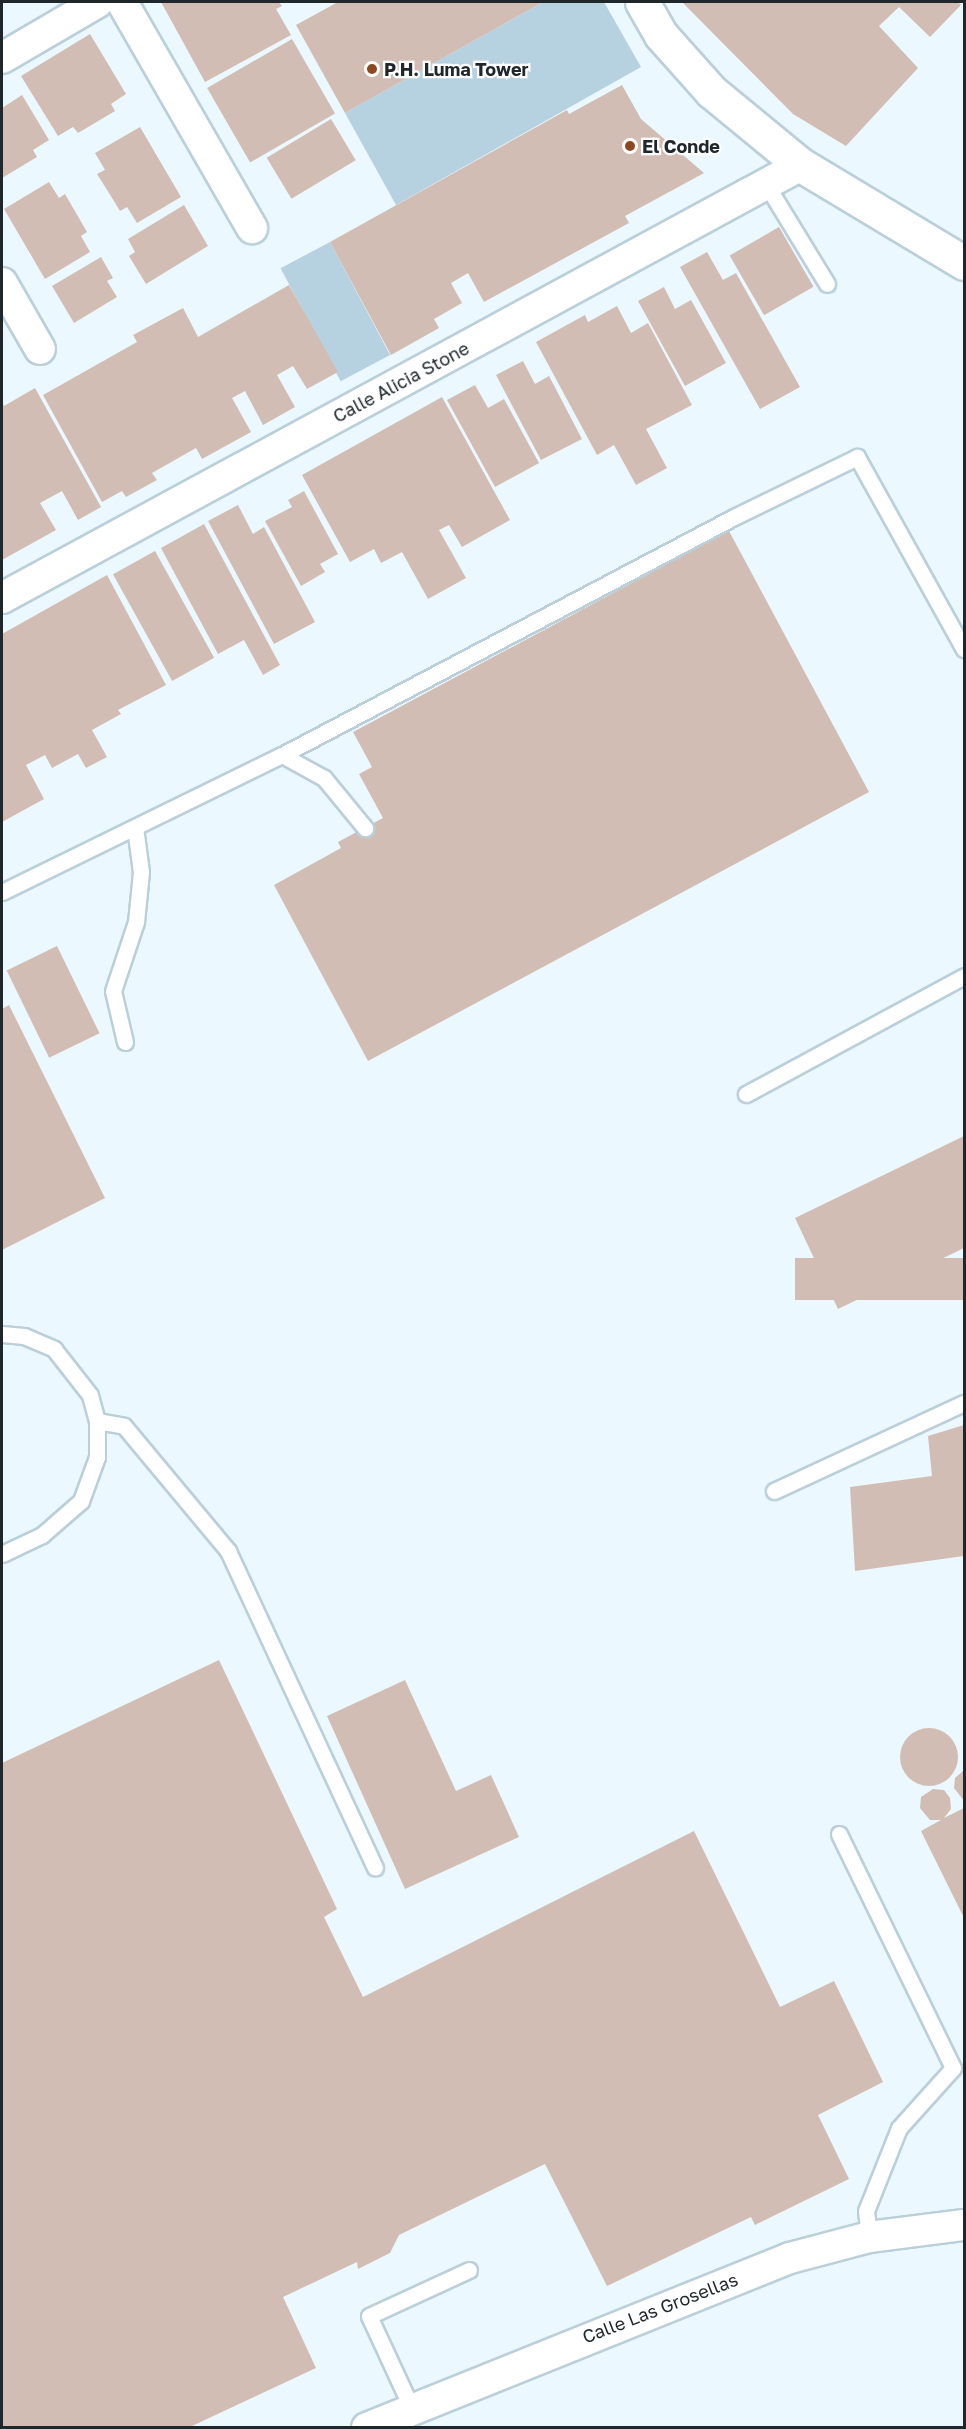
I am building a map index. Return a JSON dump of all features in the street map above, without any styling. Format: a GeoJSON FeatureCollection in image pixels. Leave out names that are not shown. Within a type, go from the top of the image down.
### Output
{"type":"FeatureCollection","features":[{"type":"Feature","properties":{"kind":"main road"},"geometry":{"type":"LineString","coordinates":[[642,2],[661,34],[712,92],[801,165],[964,263]]}},
{"type":"Feature","properties":{"kind":"street"},"geometry":{"type":"LineString","coordinates":[[2,58],[98,2]]}},
{"type":"Feature","properties":{"kind":"street"},"geometry":{"type":"LineString","coordinates":[[122,2],[252,228]]}},
{"type":"Feature","properties":{"kind":"street","name":"Calle Alicia Stone"},"geometry":{"type":"LineString","coordinates":[[2,598],[801,165]]}},
{"type":"Feature","properties":{"kind":"street"},"geometry":{"type":"LineString","coordinates":[[2,283],[40,349]]}},
{"type":"Feature","properties":{"kind":"street","name":"Calle Las Grosellas"},"geometry":{"type":"LineString","coordinates":[[367,2427],[790,2258],[869,2237],[964,2225]]}},
{"type":"Feature","properties":{"kind":"lane"},"geometry":{"type":"LineString","coordinates":[[766,184],[826,284]]}},
{"type":"Feature","properties":{"kind":"lane"},"geometry":{"type":"LineString","coordinates":[[2,892],[282,755],[734,517],[857,458],[964,650]]}},
{"type":"Feature","properties":{"kind":"lane"},"geometry":{"type":"LineString","coordinates":[[282,755],[324,778],[365,828]]}},
{"type":"Feature","properties":{"kind":"lane"},"geometry":{"type":"LineString","coordinates":[[125,1042],[113,991],[136,922],[141,872],[135,827]]}},
{"type":"Feature","properties":{"kind":"lane"},"geometry":{"type":"LineString","coordinates":[[746,1094],[964,976]]}},
{"type":"Feature","properties":{"kind":"lane"},"geometry":{"type":"LineString","coordinates":[[2,1334],[24,1336],[54,1349],[90,1395],[97,1421],[97,1457],[81,1502],[42,1535],[2,1554]]}},
{"type":"Feature","properties":{"kind":"lane"},"geometry":{"type":"LineString","coordinates":[[774,1491],[964,1403]]}},
{"type":"Feature","properties":{"kind":"lane"},"geometry":{"type":"LineString","coordinates":[[97,1421],[124,1426],[228,1551],[375,1868]]}},
{"type":"Feature","properties":{"kind":"lane"},"geometry":{"type":"LineString","coordinates":[[839,1834],[953,2068],[899,2128],[866,2211],[869,2237]]}},
{"type":"Feature","properties":{"kind":"lane"},"geometry":{"type":"LineString","coordinates":[[412,2409],[369,2316],[469,2270]]}},
{"type":"Feature","properties":{"kind":"shaded area"},"geometry":{"type":"Polygon","coordinates":[[[543,2],[604,2],[641,67],[396,205],[345,113],[543,2]]]}},
{"type":"Feature","properties":{"kind":"shaded area"},"geometry":{"type":"Polygon","coordinates":[[[330,242],[390,355],[341,381],[281,268],[330,242]]]}},
{"type":"Feature","properties":{"kind":"building"},"geometry":{"type":"Polygon","coordinates":[[[161,2],[279,2],[282,6],[276,9],[291,35],[205,82],[161,2]]]}},
{"type":"Feature","properties":{"kind":"building","name":"P.H. Luma Tower"},"geometry":{"type":"Polygon","coordinates":[[[338,2],[543,2],[345,113],[296,25],[338,2]]]}},
{"type":"Feature","properties":{"kind":"building"},"geometry":{"type":"Polygon","coordinates":[[[682,2],[958,2],[961,5],[930,37],[899,7],[879,26],[918,68],[846,146],[793,114],[682,2]]]}},
{"type":"Feature","properties":{"kind":"building"},"geometry":{"type":"Polygon","coordinates":[[[90,34],[126,94],[111,104],[115,111],[78,133],[73,127],[58,136],[21,76],[90,34]]]}},
{"type":"Feature","properties":{"kind":"building"},"geometry":{"type":"Polygon","coordinates":[[[292,39],[335,113],[250,162],[207,88],[292,39]]]}},
{"type":"Feature","properties":{"kind":"building"},"geometry":{"type":"Polygon","coordinates":[[[622,85],[641,119],[704,173],[625,216],[629,223],[484,302],[468,273],[451,283],[462,303],[434,319],[439,328],[391,355],[330,242],[567,110],[569,114],[622,85]]]}},
{"type":"Feature","properties":{"kind":"building"},"geometry":{"type":"Polygon","coordinates":[[[22,95],[49,140],[33,150],[37,157],[2,178],[2,108],[22,95]]]}},
{"type":"Feature","properties":{"kind":"building"},"geometry":{"type":"Polygon","coordinates":[[[331,119],[356,160],[291,199],[267,158],[331,119]]]}},
{"type":"Feature","properties":{"kind":"building"},"geometry":{"type":"Polygon","coordinates":[[[140,127],[181,197],[137,223],[127,207],[120,211],[97,174],[105,170],[95,153],[140,127]]]}},
{"type":"Feature","properties":{"kind":"building"},"geometry":{"type":"Polygon","coordinates":[[[49,182],[59,198],[65,194],[87,232],[81,236],[90,252],[45,279],[4,209],[49,182]]]}},
{"type":"Feature","properties":{"kind":"building"},"geometry":{"type":"Polygon","coordinates":[[[184,205],[208,246],[146,284],[129,256],[135,252],[128,239],[184,205]]]}},
{"type":"Feature","properties":{"kind":"building"},"geometry":{"type":"Polygon","coordinates":[[[779,227],[814,287],[764,315],[730,256],[779,227]]]}},
{"type":"Feature","properties":{"kind":"building"},"geometry":{"type":"Polygon","coordinates":[[[707,252],[723,280],[736,273],[800,387],[760,409],[680,267],[707,252]]]}},
{"type":"Feature","properties":{"kind":"building"},"geometry":{"type":"Polygon","coordinates":[[[101,257],[113,278],[107,281],[117,297],[74,323],[52,286],[101,257]]]}},
{"type":"Feature","properties":{"kind":"building"},"geometry":{"type":"Polygon","coordinates":[[[289,285],[338,372],[307,389],[293,366],[277,375],[295,407],[263,425],[245,391],[232,398],[251,432],[202,459],[196,448],[152,473],[157,480],[126,497],[122,491],[102,502],[43,395],[137,342],[133,335],[183,308],[198,337],[289,285]]]}},
{"type":"Feature","properties":{"kind":"building"},"geometry":{"type":"Polygon","coordinates":[[[664,287],[675,309],[691,300],[726,363],[685,386],[638,301],[664,287]]]}},
{"type":"Feature","properties":{"kind":"building"},"geometry":{"type":"Polygon","coordinates":[[[617,306],[631,333],[648,323],[692,405],[646,429],[667,468],[636,485],[614,445],[597,455],[536,342],[585,315],[588,322],[617,306]]]}},
{"type":"Feature","properties":{"kind":"building"},"geometry":{"type":"Polygon","coordinates":[[[523,361],[535,384],[549,376],[582,439],[541,460],[496,375],[523,361]]]}},
{"type":"Feature","properties":{"kind":"building"},"geometry":{"type":"Polygon","coordinates":[[[475,385],[488,408],[504,399],[539,463],[495,487],[447,400],[475,385]]]}},
{"type":"Feature","properties":{"kind":"building"},"geometry":{"type":"Polygon","coordinates":[[[35,388],[101,507],[78,520],[62,491],[40,503],[56,530],[2,560],[2,402],[4,406],[35,388]]]}},
{"type":"Feature","properties":{"kind":"building"},"geometry":{"type":"Polygon","coordinates":[[[442,397],[510,520],[462,547],[449,525],[439,530],[466,578],[428,599],[402,552],[381,563],[374,549],[350,562],[302,475],[442,397]]]}},
{"type":"Feature","properties":{"kind":"building"},"geometry":{"type":"Polygon","coordinates":[[[304,491],[338,554],[320,564],[325,572],[301,586],[265,521],[292,507],[288,500],[304,491]]]}},
{"type":"Feature","properties":{"kind":"building"},"geometry":{"type":"Polygon","coordinates":[[[238,505],[253,534],[264,527],[315,622],[274,644],[208,521],[238,505]]]}},
{"type":"Feature","properties":{"kind":"building"},"geometry":{"type":"Polygon","coordinates":[[[204,524],[280,665],[263,675],[244,640],[218,654],[161,548],[204,524]]]}},
{"type":"Feature","properties":{"kind":"building"},"geometry":{"type":"Polygon","coordinates":[[[729,531],[869,792],[368,1061],[274,885],[341,848],[338,842],[383,818],[359,774],[372,767],[353,732],[729,531]]]}},
{"type":"Feature","properties":{"kind":"building"},"geometry":{"type":"Polygon","coordinates":[[[155,551],[214,658],[172,681],[113,574],[155,551]]]}},
{"type":"Feature","properties":{"kind":"building"},"geometry":{"type":"Polygon","coordinates":[[[107,575],[166,685],[118,710],[121,714],[92,730],[107,757],[86,768],[78,754],[52,768],[45,755],[26,765],[44,799],[2,822],[2,634],[107,575]]]}},
{"type":"Feature","properties":{"kind":"building"},"geometry":{"type":"Polygon","coordinates":[[[57,946],[100,1033],[49,1058],[7,971],[57,946]]]}},
{"type":"Feature","properties":{"kind":"building"},"geometry":{"type":"Polygon","coordinates":[[[9,1005],[105,1198],[2,1250],[2,1009],[9,1005]]]}},
{"type":"Feature","properties":{"kind":"building"},"geometry":{"type":"Polygon","coordinates":[[[964,1136],[964,1248],[838,1309],[795,1218],[964,1136]]]}},
{"type":"Feature","properties":{"kind":"building"},"geometry":{"type":"Polygon","coordinates":[[[795,1258],[964,1258],[964,1300],[795,1300],[795,1258]]]}},
{"type":"Feature","properties":{"kind":"building"},"geometry":{"type":"Polygon","coordinates":[[[964,1425],[964,1556],[855,1571],[850,1487],[932,1476],[928,1436],[964,1425]]]}},
{"type":"Feature","properties":{"kind":"building"},"geometry":{"type":"Polygon","coordinates":[[[219,1660],[337,1909],[324,1917],[363,1997],[694,1831],[780,2007],[834,1981],[883,2082],[818,2115],[849,2179],[755,2225],[751,2217],[607,2286],[545,2164],[399,2235],[390,2253],[358,2269],[357,2262],[283,2297],[316,2368],[190,2427],[2,2427],[2,1763],[219,1660]]]}},
{"type":"Feature","properties":{"kind":"building"},"geometry":{"type":"Polygon","coordinates":[[[405,1680],[456,1791],[491,1775],[519,1837],[405,1889],[327,1716],[405,1680]]]}},
{"type":"Feature","properties":{"kind":"building"},"geometry":{"type":"Polygon","coordinates":[[[923,1728],[935,1728],[945,1732],[954,1741],[958,1763],[950,1778],[935,1786],[923,1786],[913,1782],[904,1773],[900,1763],[900,1751],[904,1741],[913,1732],[923,1728]]]}},
{"type":"Feature","properties":{"kind":"building"},"geometry":{"type":"Polygon","coordinates":[[[964,1770],[964,1801],[954,1788],[955,1778],[964,1770]]]}},
{"type":"Feature","properties":{"kind":"building"},"geometry":{"type":"Polygon","coordinates":[[[933,1789],[944,1790],[950,1798],[951,1809],[944,1818],[964,1808],[964,1918],[921,1831],[941,1820],[930,1820],[920,1808],[921,1797],[933,1789]]]}},
{"type":"Feature","properties":{"kind":"place","name":"P.H. Luma Tower"},"geometry":{"type":"Point","coordinates":[372,69]}},
{"type":"Feature","properties":{"kind":"place","name":"El Conde"},"geometry":{"type":"Point","coordinates":[630,146]}}]}
